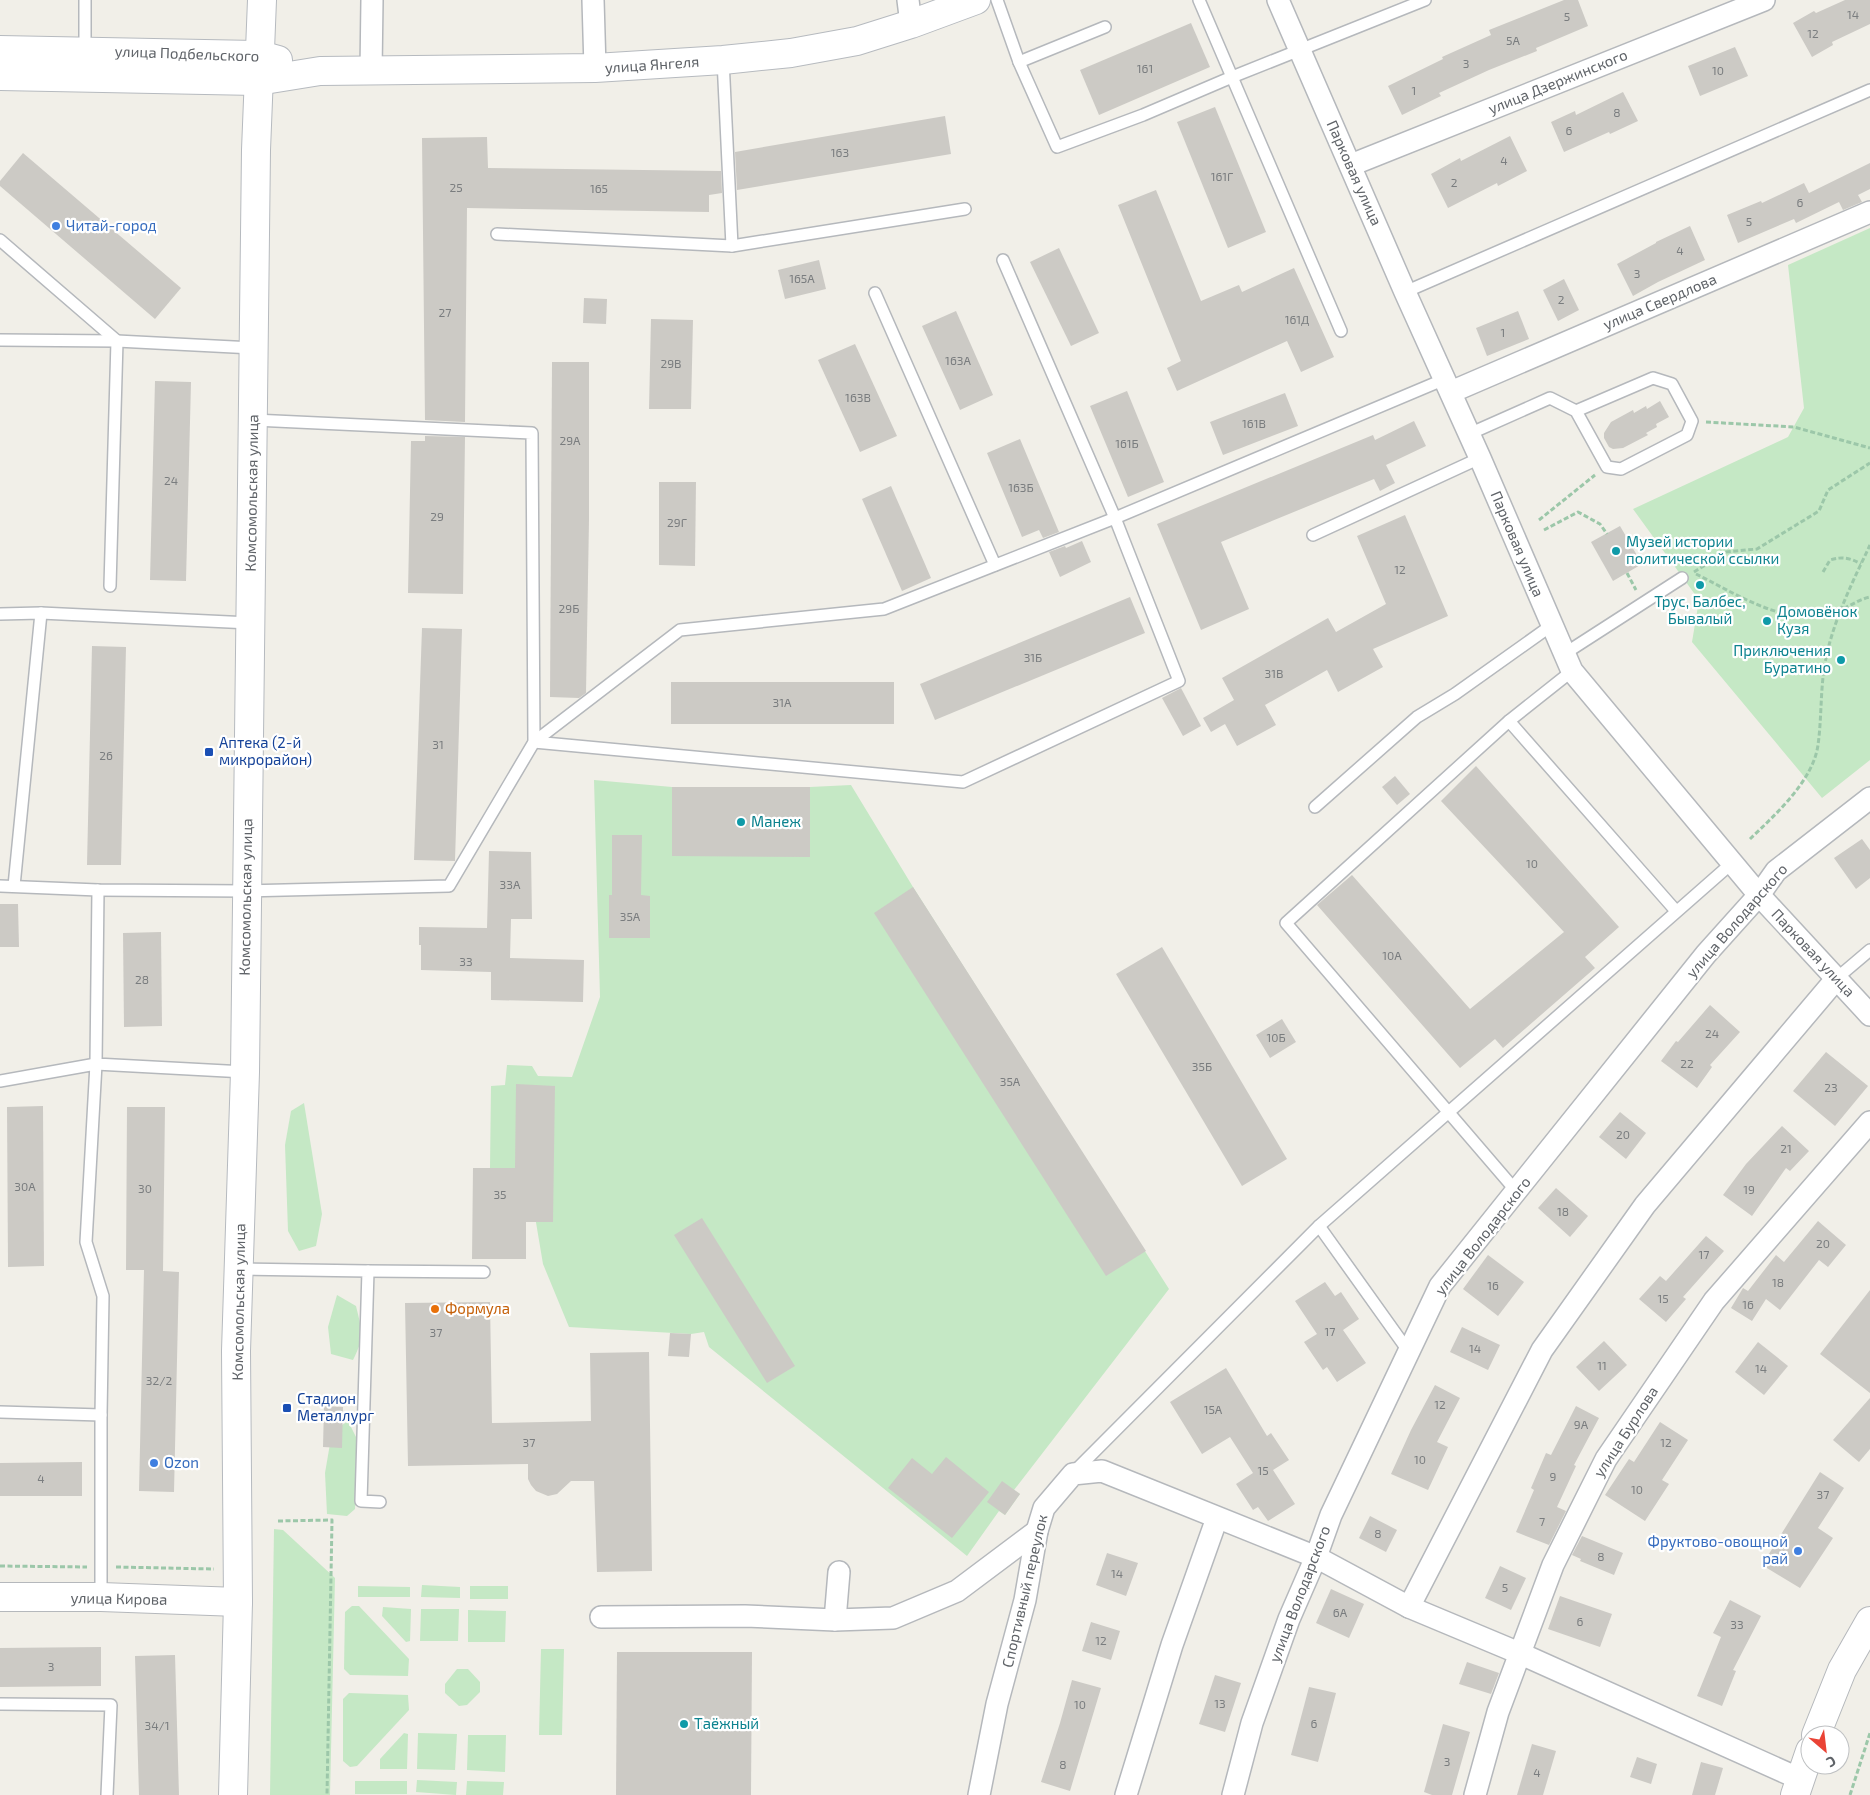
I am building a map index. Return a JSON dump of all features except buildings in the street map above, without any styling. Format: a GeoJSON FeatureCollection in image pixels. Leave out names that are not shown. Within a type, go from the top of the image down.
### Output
{"type":"FeatureCollection","features":[{"type":"Feature","properties":{"kind":"main road","name":"Комсомольская улица"},"geometry":{"type":"LineString","coordinates":[[233,1795],[238,1602],[236,1351],[244,1072],[253,348],[262,0]]}},
{"type":"Feature","properties":{"kind":"main road","name":"улица Янгеля"},"geometry":{"type":"LineString","coordinates":[[320,72],[595,68],[723,60],[791,53],[857,41],[910,12],[976,0]]}},
{"type":"Feature","properties":{"kind":"main road","name":"улица Подбельского"},"geometry":{"type":"LineString","coordinates":[[0,50],[85,52],[320,72]]}},
{"type":"Feature","properties":{"kind":"main road","name":"улица Подбельского"},"geometry":{"type":"LineString","coordinates":[[0,76],[259,68]]}},
{"type":"Feature","properties":{"kind":"main road","name":"улица Кирова"},"geometry":{"type":"LineString","coordinates":[[0,1597],[101,1597],[238,1602]]}},
{"type":"Feature","properties":{"kind":"main road"},"geometry":{"type":"LineString","coordinates":[[1820,1725],[1842,1670],[1870,1621]]}},
{"type":"Feature","properties":{"kind":"main road"},"geometry":{"type":"LineString","coordinates":[[1798,1787],[1802,1775]]}},
{"type":"Feature","properties":{"kind":"street"},"geometry":{"type":"LineString","coordinates":[[371,71],[372,0]]}},
{"type":"Feature","properties":{"kind":"street"},"geometry":{"type":"LineString","coordinates":[[593,0],[595,68]]}},
{"type":"Feature","properties":{"kind":"street","name":"Парковая улица"},"geometry":{"type":"LineString","coordinates":[[1278,0],[1568,662],[1759,895],[1870,1015]]}},
{"type":"Feature","properties":{"kind":"street","name":"улица Дзержинского"},"geometry":{"type":"LineString","coordinates":[[1351,165],[1764,0]]}},
{"type":"Feature","properties":{"kind":"street","name":"улица Свердлова"},"geometry":{"type":"LineString","coordinates":[[1448,386],[1870,212]]}},
{"type":"Feature","properties":{"kind":"street","name":"улица Володарского"},"geometry":{"type":"LineString","coordinates":[[1233,1795],[1252,1724],[1289,1619],[1316,1557],[1331,1515],[1440,1286],[1706,954],[1759,895],[1776,871],[1870,798]]}},
{"type":"Feature","properties":{"kind":"street"},"geometry":{"type":"LineString","coordinates":[[1409,1607],[1542,1350],[1645,1206],[1837,978]]}},
{"type":"Feature","properties":{"kind":"street","name":"улица Бурлова"},"geometry":{"type":"LineString","coordinates":[[1476,1795],[1498,1712],[1553,1565],[1606,1459],[1714,1301],[1870,1122]]}},
{"type":"Feature","properties":{"kind":"street"},"geometry":{"type":"LineString","coordinates":[[1073,1474],[1102,1471],[1316,1557],[1409,1607],[1519,1653],[1798,1787]]}},
{"type":"Feature","properties":{"kind":"street","name":"Спортивный переулок"},"geometry":{"type":"LineString","coordinates":[[979,1795],[997,1704],[1025,1600],[1037,1531],[1044,1508],[1073,1474]]}},
{"type":"Feature","properties":{"kind":"street"},"geometry":{"type":"LineString","coordinates":[[1126,1795],[1172,1645],[1217,1518]]}},
{"type":"Feature","properties":{"kind":"street"},"geometry":{"type":"LineString","coordinates":[[601,1617],[745,1616],[834,1620],[893,1618],[957,1591],[1037,1531]]}},
{"type":"Feature","properties":{"kind":"street"},"geometry":{"type":"LineString","coordinates":[[834,1620],[838,1572]]}},
{"type":"Feature","properties":{"kind":"lane"},"geometry":{"type":"LineString","coordinates":[[85,0],[85,52]]}},
{"type":"Feature","properties":{"kind":"lane"},"geometry":{"type":"LineString","coordinates":[[996,0],[1020,62],[1057,147],[1143,115],[1232,77],[1425,0]]}},
{"type":"Feature","properties":{"kind":"lane"},"geometry":{"type":"LineString","coordinates":[[1199,0],[1341,331]]}},
{"type":"Feature","properties":{"kind":"lane"},"geometry":{"type":"LineString","coordinates":[[1020,62],[1105,27]]}},
{"type":"Feature","properties":{"kind":"lane"},"geometry":{"type":"LineString","coordinates":[[723,60],[732,246]]}},
{"type":"Feature","properties":{"kind":"lane"},"geometry":{"type":"LineString","coordinates":[[1405,292],[1870,90]]}},
{"type":"Feature","properties":{"kind":"lane"},"geometry":{"type":"LineString","coordinates":[[497,234],[732,246],[965,209]]}},
{"type":"Feature","properties":{"kind":"lane"},"geometry":{"type":"LineString","coordinates":[[0,240],[117,341]]}},
{"type":"Feature","properties":{"kind":"lane"},"geometry":{"type":"LineString","coordinates":[[534,742],[963,782],[1179,681],[1116,518],[1003,260]]}},
{"type":"Feature","properties":{"kind":"lane"},"geometry":{"type":"LineString","coordinates":[[875,294],[995,566]]}},
{"type":"Feature","properties":{"kind":"lane"},"geometry":{"type":"LineString","coordinates":[[0,340],[117,341],[253,348]]}},
{"type":"Feature","properties":{"kind":"lane"},"geometry":{"type":"LineString","coordinates":[[110,586],[117,341]]}},
{"type":"Feature","properties":{"kind":"lane"},"geometry":{"type":"LineString","coordinates":[[1469,434],[1550,398],[1576,411],[1607,467],[1621,469],[1687,435],[1692,421],[1672,384],[1653,378],[1576,411]]}},
{"type":"Feature","properties":{"kind":"lane"},"geometry":{"type":"LineString","coordinates":[[0,886],[98,890],[246,892],[449,886],[534,742],[680,630],[884,609],[1448,386]]}},
{"type":"Feature","properties":{"kind":"lane"},"geometry":{"type":"LineString","coordinates":[[253,420],[532,433],[534,742]]}},
{"type":"Feature","properties":{"kind":"lane"},"geometry":{"type":"LineString","coordinates":[[1313,535],[1480,458]]}},
{"type":"Feature","properties":{"kind":"lane"},"geometry":{"type":"LineString","coordinates":[[1517,1192],[1286,923],[1509,721],[1568,662],[1682,578]]}},
{"type":"Feature","properties":{"kind":"lane"},"geometry":{"type":"LineString","coordinates":[[0,614],[40,613],[250,623]]}},
{"type":"Feature","properties":{"kind":"lane"},"geometry":{"type":"LineString","coordinates":[[14,886],[40,613]]}},
{"type":"Feature","properties":{"kind":"lane"},"geometry":{"type":"LineString","coordinates":[[1314,807],[1416,717],[1455,694],[1552,625]]}},
{"type":"Feature","properties":{"kind":"lane"},"geometry":{"type":"LineString","coordinates":[[1509,721],[1676,911]]}},
{"type":"Feature","properties":{"kind":"lane"},"geometry":{"type":"LineString","coordinates":[[1073,1474],[1319,1226],[1732,863]]}},
{"type":"Feature","properties":{"kind":"lane"},"geometry":{"type":"LineString","coordinates":[[98,890],[96,1064],[86,1242],[103,1296],[101,1597]]}},
{"type":"Feature","properties":{"kind":"lane"},"geometry":{"type":"LineString","coordinates":[[1837,978],[1870,950]]}},
{"type":"Feature","properties":{"kind":"lane"},"geometry":{"type":"LineString","coordinates":[[0,1081],[96,1064],[244,1072]]}},
{"type":"Feature","properties":{"kind":"lane"},"geometry":{"type":"LineString","coordinates":[[1319,1226],[1409,1352]]}},
{"type":"Feature","properties":{"kind":"lane"},"geometry":{"type":"LineString","coordinates":[[239,1269],[484,1272]]}},
{"type":"Feature","properties":{"kind":"lane"},"geometry":{"type":"LineString","coordinates":[[368,1270],[360,1501],[380,1502]]}},
{"type":"Feature","properties":{"kind":"lane"},"geometry":{"type":"LineString","coordinates":[[0,1412],[101,1415]]}},
{"type":"Feature","properties":{"kind":"lane"},"geometry":{"type":"LineString","coordinates":[[0,1704],[111,1705],[107,1795]]}},
{"type":"Feature","properties":{"kind":"path"},"geometry":{"type":"LineString","coordinates":[[1692,421],[1794,427],[1870,448]]}},
{"type":"Feature","properties":{"kind":"path"},"geometry":{"type":"LineString","coordinates":[[1682,578],[1726,552],[1757,549],[1819,511],[1828,490],[1870,463]]}},
{"type":"Feature","properties":{"kind":"path"},"geometry":{"type":"LineString","coordinates":[[1539,520],[1607,467]]}},
{"type":"Feature","properties":{"kind":"path"},"geometry":{"type":"LineString","coordinates":[[1544,530],[1578,512],[1600,524],[1607,534]]}},
{"type":"Feature","properties":{"kind":"path"},"geometry":{"type":"LineString","coordinates":[[1750,840],[1779,812],[1812,765],[1818,747],[1826,659],[1842,609],[1870,545]]}},
{"type":"Feature","properties":{"kind":"path"},"geometry":{"type":"LineString","coordinates":[[1824,572],[1830,560],[1841,557],[1852,559],[1861,564]]}},
{"type":"Feature","properties":{"kind":"path"},"geometry":{"type":"LineString","coordinates":[[1627,573],[1639,596]]}},
{"type":"Feature","properties":{"kind":"path"},"geometry":{"type":"LineString","coordinates":[[1693,573],[1768,609],[1791,615],[1817,615],[1842,609],[1861,599],[1870,597]]}},
{"type":"Feature","properties":{"kind":"path"},"geometry":{"type":"LineString","coordinates":[[278,1521],[332,1520],[327,1795]]}},
{"type":"Feature","properties":{"kind":"path"},"geometry":{"type":"LineString","coordinates":[[0,1566],[215,1569]]}},
{"type":"Feature","properties":{"kind":"path"},"geometry":{"type":"LineString","coordinates":[[1850,1795],[1870,1733]]}},
{"type":"Feature","properties":{"kind":"green space"},"geometry":{"type":"Polygon","coordinates":[[[1870,228],[1870,760],[1822,798],[1692,642],[1699,600],[1633,509],[1788,437],[1804,408],[1788,265],[1870,228]]]}},
{"type":"Feature","properties":{"kind":"green space"},"geometry":{"type":"Polygon","coordinates":[[[594,780],[672,787],[810,787],[851,785],[913,887],[1169,1289],[1014,1490],[1020,1494],[1005,1515],[999,1511],[967,1556],[709,1347],[704,1332],[691,1334],[569,1327],[543,1264],[527,1169],[490,1168],[491,1086],[505,1085],[507,1065],[532,1066],[538,1076],[572,1077],[600,997],[594,780]]]}},
{"type":"Feature","properties":{"kind":"green space"},"geometry":{"type":"Polygon","coordinates":[[[304,1103],[322,1214],[316,1246],[299,1251],[288,1231],[285,1145],[291,1111],[304,1103]]]}},
{"type":"Feature","properties":{"kind":"green space"},"geometry":{"type":"Polygon","coordinates":[[[337,1295],[356,1306],[360,1322],[361,1339],[353,1360],[331,1354],[328,1327],[337,1295]]]}},
{"type":"Feature","properties":{"kind":"green space"},"geometry":{"type":"Polygon","coordinates":[[[348,1421],[358,1441],[355,1509],[347,1516],[327,1514],[325,1473],[332,1432],[348,1421]]]}},
{"type":"Feature","properties":{"kind":"green space"},"geometry":{"type":"Polygon","coordinates":[[[274,1529],[283,1530],[335,1578],[330,1795],[270,1795],[274,1529]]]}},
{"type":"Feature","properties":{"kind":"green space"},"geometry":{"type":"Polygon","coordinates":[[[422,1585],[460,1587],[460,1598],[421,1597],[422,1585]]]}},
{"type":"Feature","properties":{"kind":"green space"},"geometry":{"type":"Polygon","coordinates":[[[358,1586],[410,1587],[410,1597],[358,1597],[358,1586]]]}},
{"type":"Feature","properties":{"kind":"green space"},"geometry":{"type":"Polygon","coordinates":[[[470,1586],[508,1586],[508,1599],[470,1599],[470,1586]]]}},
{"type":"Feature","properties":{"kind":"green space"},"geometry":{"type":"Polygon","coordinates":[[[352,1606],[359,1606],[409,1659],[408,1676],[350,1675],[344,1669],[345,1612],[352,1606]]]}},
{"type":"Feature","properties":{"kind":"green space"},"geometry":{"type":"Polygon","coordinates":[[[383,1607],[411,1609],[410,1641],[406,1642],[382,1616],[383,1607]]]}},
{"type":"Feature","properties":{"kind":"green space"},"geometry":{"type":"Polygon","coordinates":[[[421,1609],[459,1609],[458,1641],[420,1641],[421,1609]]]}},
{"type":"Feature","properties":{"kind":"green space"},"geometry":{"type":"Polygon","coordinates":[[[468,1610],[506,1611],[505,1642],[468,1642],[468,1610]]]}},
{"type":"Feature","properties":{"kind":"green space"},"geometry":{"type":"Polygon","coordinates":[[[541,1649],[564,1649],[562,1735],[539,1735],[541,1649]]]}},
{"type":"Feature","properties":{"kind":"green space"},"geometry":{"type":"Polygon","coordinates":[[[457,1669],[468,1669],[480,1682],[480,1692],[467,1705],[459,1706],[445,1693],[445,1684],[457,1669]]]}},
{"type":"Feature","properties":{"kind":"green space"},"geometry":{"type":"Polygon","coordinates":[[[349,1693],[408,1695],[409,1710],[357,1766],[350,1767],[343,1761],[343,1699],[349,1693]]]}},
{"type":"Feature","properties":{"kind":"green space"},"geometry":{"type":"Polygon","coordinates":[[[404,1733],[408,1734],[407,1769],[380,1769],[380,1759],[404,1733]]]}},
{"type":"Feature","properties":{"kind":"green space"},"geometry":{"type":"Polygon","coordinates":[[[418,1733],[457,1734],[455,1770],[417,1769],[418,1733]]]}},
{"type":"Feature","properties":{"kind":"green space"},"geometry":{"type":"Polygon","coordinates":[[[468,1735],[506,1735],[505,1772],[467,1770],[468,1735]]]}},
{"type":"Feature","properties":{"kind":"green space"},"geometry":{"type":"Polygon","coordinates":[[[417,1780],[457,1782],[456,1795],[416,1792],[417,1780]]]}},
{"type":"Feature","properties":{"kind":"green space"},"geometry":{"type":"Polygon","coordinates":[[[355,1781],[407,1781],[407,1794],[355,1794],[355,1781]]]}},
{"type":"Feature","properties":{"kind":"green space"},"geometry":{"type":"Polygon","coordinates":[[[467,1781],[504,1782],[503,1795],[466,1795],[467,1781]]]}},
{"type":"Feature","properties":{"kind":"place","name":"Читай-город"},"geometry":{"type":"Point","coordinates":[56,226]}},
{"type":"Feature","properties":{"kind":"place","name":"Музей истории политической ссылки"},"geometry":{"type":"Point","coordinates":[1616,551]}},
{"type":"Feature","properties":{"kind":"place","name":"Трус, Балбес, Бывалый"},"geometry":{"type":"Point","coordinates":[1700,585]}},
{"type":"Feature","properties":{"kind":"place","name":"Домовёнок Кузя"},"geometry":{"type":"Point","coordinates":[1767,621]}},
{"type":"Feature","properties":{"kind":"place","name":"Приключения Буратино"},"geometry":{"type":"Point","coordinates":[1841,660]}},
{"type":"Feature","properties":{"kind":"place","name":"Аптека (2-й микрорайон)"},"geometry":{"type":"Point","coordinates":[209,752]}},
{"type":"Feature","properties":{"kind":"place","name":"Манеж"},"geometry":{"type":"Point","coordinates":[741,822]}},
{"type":"Feature","properties":{"kind":"place","name":"Формула"},"geometry":{"type":"Point","coordinates":[435,1309]}},
{"type":"Feature","properties":{"kind":"place","name":"Стадион Металлург"},"geometry":{"type":"Point","coordinates":[287,1408]}},
{"type":"Feature","properties":{"kind":"place","name":"Ozon"},"geometry":{"type":"Point","coordinates":[154,1463]}},
{"type":"Feature","properties":{"kind":"place","name":"Фруктово-овощной рай"},"geometry":{"type":"Point","coordinates":[1798,1551]}},
{"type":"Feature","properties":{"kind":"place","name":"Таёжный"},"geometry":{"type":"Point","coordinates":[684,1724]}}]}
